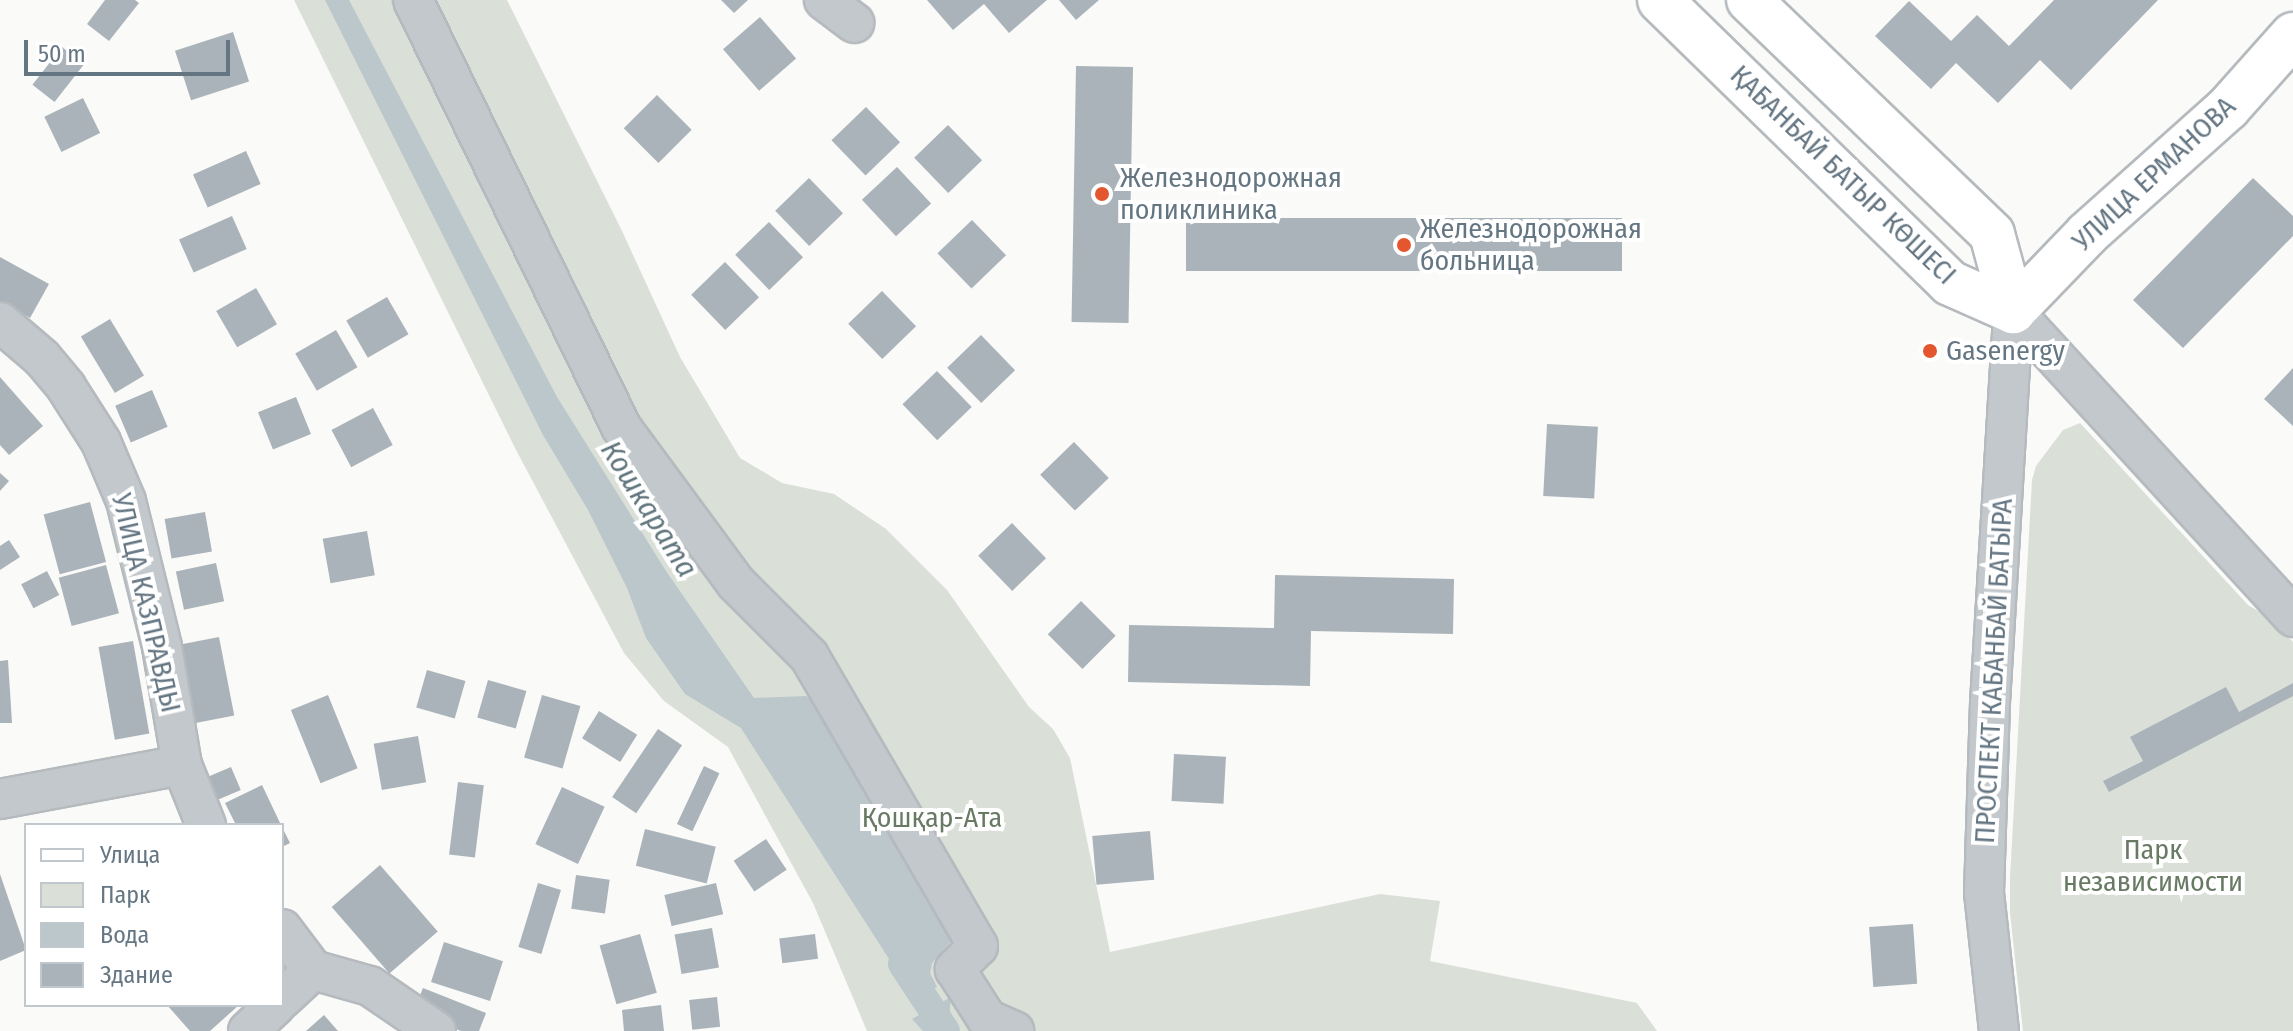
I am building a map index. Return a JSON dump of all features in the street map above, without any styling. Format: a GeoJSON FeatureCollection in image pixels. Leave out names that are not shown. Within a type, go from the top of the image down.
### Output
{"type":"FeatureCollection","features":[{"type":"Feature","properties":{"kind":"main road","name":"ҚАБАНБАЙ БАТЫР КӨШЕСІ"},"geometry":{"type":"LineString","coordinates":[[1660,0],[1950,283],[2013,311]]}},
{"type":"Feature","properties":{"kind":"main road","name":"ҚАБАНБАЙ БАТЫР КӨШЕСІ"},"geometry":{"type":"LineString","coordinates":[[1749,0],[1992,234],[2013,311]]}},
{"type":"Feature","properties":{"kind":"main road","name":"УЛИЦА ЕРМАНОВА"},"geometry":{"type":"LineString","coordinates":[[2013,311],[2087,234],[2228,108],[2293,35]]}},
{"type":"Feature","properties":{"kind":"street"},"geometry":{"type":"LineString","coordinates":[[413,0],[621,427],[736,583],[809,656],[978,946],[955,969],[987,1019],[1014,1031]]}},
{"type":"Feature","properties":{"kind":"street"},"geometry":{"type":"LineString","coordinates":[[824,0],[854,23]]}},
{"type":"Feature","properties":{"kind":"street"},"geometry":{"type":"LineString","coordinates":[[2013,311],[2293,617]]}},
{"type":"Feature","properties":{"kind":"street","name":"ПРОСПЕКТ КАБАНБАЙ БАТЫРА"},"geometry":{"type":"LineString","coordinates":[[1999,1031],[1984,893],[1990,703],[2013,311]]}},
{"type":"Feature","properties":{"kind":"street","name":"УЛИЦА КАЗПРАВДЫ"},"geometry":{"type":"LineString","coordinates":[[0,322],[42,358],[66,387],[101,442],[126,501],[162,647],[182,765],[205,823]]}},
{"type":"Feature","properties":{"kind":"street"},"geometry":{"type":"LineString","coordinates":[[0,799],[182,765]]}},
{"type":"Feature","properties":{"kind":"street"},"geometry":{"type":"LineString","coordinates":[[284,932],[313,970],[370,986],[436,1031]]}},
{"type":"Feature","properties":{"kind":"street"},"geometry":{"type":"LineString","coordinates":[[284,997],[313,970]]}},
{"type":"Feature","properties":{"kind":"street"},"geometry":{"type":"LineString","coordinates":[[248,1031],[274,1007]]}},
{"type":"Feature","properties":{"kind":"green space","name":"Қошқар-Ата"},"geometry":{"type":"Polygon","coordinates":[[[294,0],[507,0],[622,231],[680,357],[740,458],[782,483],[834,494],[886,529],[947,590],[1029,707],[1053,729],[1070,758],[1110,952],[1380,894],[1440,901],[1430,961],[1637,1003],[1657,1031],[867,1031],[813,903],[728,747],[664,701],[624,653],[515,448],[294,0]]]}},
{"type":"Feature","properties":{"kind":"green space","name":"Парк независимости"},"geometry":{"type":"Polygon","coordinates":[[[2080,423],[2248,605],[2270,618],[2293,642],[2293,1031],[2023,1031],[2010,913],[2010,878],[2032,480],[2036,466],[2063,430],[2080,423]]]}},
{"type":"Feature","properties":{"kind":"water"},"geometry":{"type":"Polygon","coordinates":[[[325,0],[349,0],[557,397],[666,571],[754,698],[806,696],[824,711],[953,939],[932,963],[930,973],[937,987],[914,998],[741,728],[685,694],[646,638],[627,588],[588,510],[543,435],[325,0]]]}},
{"type":"Feature","properties":{"kind":"water"},"geometry":{"type":"Polygon","coordinates":[[[951,997],[949,1018],[955,1031],[923,1031],[912,1019],[951,997]]]}},
{"type":"Feature","properties":{"kind":"building"},"geometry":{"type":"Polygon","coordinates":[[[105,0],[135,0],[139,3],[109,41],[87,24],[105,0]]]}},
{"type":"Feature","properties":{"kind":"building"},"geometry":{"type":"Polygon","coordinates":[[[721,0],[748,0],[734,13],[721,0]]]}},
{"type":"Feature","properties":{"kind":"building"},"geometry":{"type":"Polygon","coordinates":[[[927,0],[1047,0],[1009,33],[984,4],[953,30],[927,0]]]}},
{"type":"Feature","properties":{"kind":"building"},"geometry":{"type":"Polygon","coordinates":[[[1059,0],[1099,0],[1076,20],[1059,0]]]}},
{"type":"Feature","properties":{"kind":"building"},"geometry":{"type":"Polygon","coordinates":[[[2054,0],[2158,0],[2071,90],[2040,60],[1998,103],[1956,63],[1931,89],[1875,36],[1909,1],[1951,41],[1977,15],[2009,46],[2054,0]]]}},
{"type":"Feature","properties":{"kind":"building"},"geometry":{"type":"Polygon","coordinates":[[[760,17],[796,59],[759,91],[723,49],[760,17]]]}},
{"type":"Feature","properties":{"kind":"building"},"geometry":{"type":"Polygon","coordinates":[[[233,32],[249,81],[191,100],[175,51],[233,32]]]}},
{"type":"Feature","properties":{"kind":"building"},"geometry":{"type":"Polygon","coordinates":[[[62,47],[84,64],[55,102],[32,85],[62,47]]]}},
{"type":"Feature","properties":{"kind":"building","name":"Железнодорожная поликлиника"},"geometry":{"type":"Polygon","coordinates":[[[1076,66],[1133,67],[1129,323],[1072,322],[1076,66]]]}},
{"type":"Feature","properties":{"kind":"building"},"geometry":{"type":"Polygon","coordinates":[[[657,95],[692,130],[658,163],[624,128],[657,95]]]}},
{"type":"Feature","properties":{"kind":"building"},"geometry":{"type":"Polygon","coordinates":[[[83,98],[100,133],[61,152],[44,117],[83,98]]]}},
{"type":"Feature","properties":{"kind":"building"},"geometry":{"type":"Polygon","coordinates":[[[866,107],[900,142],[866,176],[831,140],[866,107]]]}},
{"type":"Feature","properties":{"kind":"building"},"geometry":{"type":"Polygon","coordinates":[[[948,125],[982,160],[948,193],[914,158],[948,125]]]}},
{"type":"Feature","properties":{"kind":"building"},"geometry":{"type":"Polygon","coordinates":[[[246,151],[261,184],[208,207],[193,175],[246,151]]]}},
{"type":"Feature","properties":{"kind":"building"},"geometry":{"type":"Polygon","coordinates":[[[897,167],[931,204],[896,236],[862,200],[897,167]]]}},
{"type":"Feature","properties":{"kind":"building"},"geometry":{"type":"Polygon","coordinates":[[[809,178],[843,213],[809,246],[775,211],[809,178]]]}},
{"type":"Feature","properties":{"kind":"building"},"geometry":{"type":"Polygon","coordinates":[[[2253,178],[2293,216],[2293,236],[2183,348],[2133,300],[2253,178]]]}},
{"type":"Feature","properties":{"kind":"building"},"geometry":{"type":"Polygon","coordinates":[[[232,216],[247,249],[194,272],[179,240],[232,216]]]}},
{"type":"Feature","properties":{"kind":"building","name":"Железнодорожная больница"},"geometry":{"type":"Polygon","coordinates":[[[1186,218],[1622,218],[1622,271],[1186,271],[1186,218]]]}},
{"type":"Feature","properties":{"kind":"building"},"geometry":{"type":"Polygon","coordinates":[[[972,220],[1006,255],[972,289],[937,253],[972,220]]]}},
{"type":"Feature","properties":{"kind":"building"},"geometry":{"type":"Polygon","coordinates":[[[769,222],[803,257],[769,290],[735,255],[769,222]]]}},
{"type":"Feature","properties":{"kind":"building"},"geometry":{"type":"Polygon","coordinates":[[[0,257],[49,284],[30,318],[0,301],[0,257]]]}},
{"type":"Feature","properties":{"kind":"building"},"geometry":{"type":"Polygon","coordinates":[[[725,262],[759,297],[725,330],[691,295],[725,262]]]}},
{"type":"Feature","properties":{"kind":"building"},"geometry":{"type":"Polygon","coordinates":[[[256,288],[277,324],[237,347],[216,311],[256,288]]]}},
{"type":"Feature","properties":{"kind":"building"},"geometry":{"type":"Polygon","coordinates":[[[882,291],[916,326],[882,359],[848,324],[882,291]]]}},
{"type":"Feature","properties":{"kind":"building"},"geometry":{"type":"Polygon","coordinates":[[[387,297],[408,334],[368,358],[346,320],[387,297]]]}},
{"type":"Feature","properties":{"kind":"building"},"geometry":{"type":"Polygon","coordinates":[[[110,319],[144,376],[115,393],[81,337],[110,319]]]}},
{"type":"Feature","properties":{"kind":"building"},"geometry":{"type":"Polygon","coordinates":[[[336,330],[358,367],[317,391],[295,354],[336,330]]]}},
{"type":"Feature","properties":{"kind":"building"},"geometry":{"type":"Polygon","coordinates":[[[981,335],[1015,370],[981,403],[947,368],[981,335]]]}},
{"type":"Feature","properties":{"kind":"building"},"geometry":{"type":"Polygon","coordinates":[[[2293,368],[2293,426],[2264,399],[2293,368]]]}},
{"type":"Feature","properties":{"kind":"building"},"geometry":{"type":"Polygon","coordinates":[[[937,371],[972,407],[937,440],[902,404],[937,371]]]}},
{"type":"Feature","properties":{"kind":"building"},"geometry":{"type":"Polygon","coordinates":[[[0,377],[43,426],[9,455],[0,445],[0,377]]]}},
{"type":"Feature","properties":{"kind":"building"},"geometry":{"type":"Polygon","coordinates":[[[152,390],[168,427],[131,442],[115,406],[152,390]]]}},
{"type":"Feature","properties":{"kind":"building"},"geometry":{"type":"Polygon","coordinates":[[[296,397],[311,434],[273,449],[258,412],[296,397]]]}},
{"type":"Feature","properties":{"kind":"building"},"geometry":{"type":"Polygon","coordinates":[[[373,408],[393,445],[351,467],[332,430],[373,408]]]}},
{"type":"Feature","properties":{"kind":"building"},"geometry":{"type":"Polygon","coordinates":[[[1547,424],[1598,427],[1594,499],[1543,496],[1547,424]]]}},
{"type":"Feature","properties":{"kind":"building"},"geometry":{"type":"Polygon","coordinates":[[[1074,442],[1109,478],[1075,511],[1040,475],[1074,442]]]}},
{"type":"Feature","properties":{"kind":"building"},"geometry":{"type":"Polygon","coordinates":[[[0,473],[9,481],[0,491],[0,473]]]}},
{"type":"Feature","properties":{"kind":"building"},"geometry":{"type":"Polygon","coordinates":[[[90,502],[106,562],[60,574],[44,514],[90,502]]]}},
{"type":"Feature","properties":{"kind":"building"},"geometry":{"type":"Polygon","coordinates":[[[205,512],[212,551],[172,559],[165,519],[205,512]]]}},
{"type":"Feature","properties":{"kind":"building"},"geometry":{"type":"Polygon","coordinates":[[[1012,523],[1046,558],[1012,591],[978,556],[1012,523]]]}},
{"type":"Feature","properties":{"kind":"building"},"geometry":{"type":"Polygon","coordinates":[[[367,531],[375,575],[330,583],[323,539],[367,531]]]}},
{"type":"Feature","properties":{"kind":"building"},"geometry":{"type":"Polygon","coordinates":[[[9,540],[20,557],[0,570],[0,546],[9,540]]]}},
{"type":"Feature","properties":{"kind":"building"},"geometry":{"type":"Polygon","coordinates":[[[216,563],[224,601],[184,610],[176,572],[216,563]]]}},
{"type":"Feature","properties":{"kind":"building"},"geometry":{"type":"Polygon","coordinates":[[[106,565],[119,613],[72,626],[59,578],[106,565]]]}},
{"type":"Feature","properties":{"kind":"building"},"geometry":{"type":"Polygon","coordinates":[[[47,571],[59,595],[33,608],[21,584],[47,571]]]}},
{"type":"Feature","properties":{"kind":"building"},"geometry":{"type":"Polygon","coordinates":[[[1275,575],[1454,579],[1453,634],[1311,631],[1310,686],[1128,682],[1129,625],[1274,628],[1275,575]]]}},
{"type":"Feature","properties":{"kind":"building"},"geometry":{"type":"Polygon","coordinates":[[[1081,601],[1116,636],[1082,669],[1048,634],[1081,601]]]}},
{"type":"Feature","properties":{"kind":"building"},"geometry":{"type":"Polygon","coordinates":[[[219,637],[234,716],[193,724],[178,645],[219,637]]]}},
{"type":"Feature","properties":{"kind":"building"},"geometry":{"type":"Polygon","coordinates":[[[133,641],[149,734],[115,740],[99,647],[133,641]]]}},
{"type":"Feature","properties":{"kind":"building"},"geometry":{"type":"Polygon","coordinates":[[[8,660],[12,723],[0,723],[0,661],[8,660]]]}},
{"type":"Feature","properties":{"kind":"building"},"geometry":{"type":"Polygon","coordinates":[[[427,670],[465,681],[455,719],[416,707],[427,670]]]}},
{"type":"Feature","properties":{"kind":"building"},"geometry":{"type":"Polygon","coordinates":[[[488,680],[526,691],[516,729],[477,717],[488,680]]]}},
{"type":"Feature","properties":{"kind":"building"},"geometry":{"type":"Polygon","coordinates":[[[2293,683],[2293,696],[2109,792],[2103,781],[2143,761],[2130,737],[2226,687],[2239,712],[2293,683]]]}},
{"type":"Feature","properties":{"kind":"building"},"geometry":{"type":"Polygon","coordinates":[[[328,695],[358,768],[321,783],[291,710],[328,695]]]}},
{"type":"Feature","properties":{"kind":"building"},"geometry":{"type":"Polygon","coordinates":[[[542,695],[580,706],[563,769],[524,757],[542,695]]]}},
{"type":"Feature","properties":{"kind":"building"},"geometry":{"type":"Polygon","coordinates":[[[599,711],[637,735],[620,762],[582,738],[599,711]]]}},
{"type":"Feature","properties":{"kind":"building"},"geometry":{"type":"Polygon","coordinates":[[[658,729],[682,745],[636,813],[612,797],[658,729]]]}},
{"type":"Feature","properties":{"kind":"building"},"geometry":{"type":"Polygon","coordinates":[[[418,736],[426,782],[382,790],[374,744],[418,736]]]}},
{"type":"Feature","properties":{"kind":"building"},"geometry":{"type":"Polygon","coordinates":[[[1174,754],[1226,757],[1223,804],[1172,801],[1174,754]]]}},
{"type":"Feature","properties":{"kind":"building"},"geometry":{"type":"Polygon","coordinates":[[[704,766],[719,773],[692,831],[677,824],[704,766]]]}},
{"type":"Feature","properties":{"kind":"building"},"geometry":{"type":"Polygon","coordinates":[[[231,767],[241,790],[203,806],[193,783],[231,767]]]}},
{"type":"Feature","properties":{"kind":"building"},"geometry":{"type":"Polygon","coordinates":[[[458,782],[484,785],[475,858],[449,854],[458,782]]]}},
{"type":"Feature","properties":{"kind":"building"},"geometry":{"type":"Polygon","coordinates":[[[262,785],[280,823],[235,823],[225,803],[262,785]]]}},
{"type":"Feature","properties":{"kind":"building"},"geometry":{"type":"Polygon","coordinates":[[[562,787],[605,807],[578,864],[535,844],[562,787]]]}},
{"type":"Feature","properties":{"kind":"building"},"geometry":{"type":"Polygon","coordinates":[[[645,829],[716,847],[707,884],[636,866],[645,829]]]}},
{"type":"Feature","properties":{"kind":"building"},"geometry":{"type":"Polygon","coordinates":[[[284,831],[290,843],[284,846],[284,831]]]}},
{"type":"Feature","properties":{"kind":"building"},"geometry":{"type":"Polygon","coordinates":[[[1150,831],[1154,880],[1096,885],[1092,836],[1150,831]]]}},
{"type":"Feature","properties":{"kind":"building"},"geometry":{"type":"Polygon","coordinates":[[[766,839],[787,870],[754,891],[734,861],[766,839]]]}},
{"type":"Feature","properties":{"kind":"building"},"geometry":{"type":"Polygon","coordinates":[[[380,865],[438,931],[389,973],[332,907],[380,865]]]}},
{"type":"Feature","properties":{"kind":"building"},"geometry":{"type":"Polygon","coordinates":[[[0,874],[24,951],[0,961],[0,874]]]}},
{"type":"Feature","properties":{"kind":"building"},"geometry":{"type":"Polygon","coordinates":[[[576,875],[610,880],[605,913],[571,909],[576,875]]]}},
{"type":"Feature","properties":{"kind":"building"},"geometry":{"type":"Polygon","coordinates":[[[538,883],[561,890],[541,954],[518,947],[538,883]]]}},
{"type":"Feature","properties":{"kind":"building"},"geometry":{"type":"Polygon","coordinates":[[[716,883],[723,914],[672,926],[664,895],[716,883]]]}},
{"type":"Feature","properties":{"kind":"building"},"geometry":{"type":"Polygon","coordinates":[[[1913,924],[1917,984],[1873,987],[1869,927],[1913,924]]]}},
{"type":"Feature","properties":{"kind":"building"},"geometry":{"type":"Polygon","coordinates":[[[712,928],[719,967],[682,974],[675,935],[712,928]]]}},
{"type":"Feature","properties":{"kind":"building"},"geometry":{"type":"Polygon","coordinates":[[[640,934],[657,993],[616,1004],[600,946],[640,934]]]}},
{"type":"Feature","properties":{"kind":"building"},"geometry":{"type":"Polygon","coordinates":[[[815,934],[818,959],[782,963],[779,938],[815,934]]]}},
{"type":"Feature","properties":{"kind":"building"},"geometry":{"type":"Polygon","coordinates":[[[444,942],[503,961],[490,1001],[431,982],[444,942]]]}},
{"type":"Feature","properties":{"kind":"building"},"geometry":{"type":"Polygon","coordinates":[[[423,988],[486,1013],[479,1031],[461,1031],[413,1012],[423,988]]]}},
{"type":"Feature","properties":{"kind":"building"},"geometry":{"type":"Polygon","coordinates":[[[717,997],[720,1027],[692,1030],[689,1000],[717,997]]]}},
{"type":"Feature","properties":{"kind":"building"},"geometry":{"type":"Polygon","coordinates":[[[661,1005],[664,1031],[624,1031],[622,1010],[661,1005]]]}},
{"type":"Feature","properties":{"kind":"building"},"geometry":{"type":"Polygon","coordinates":[[[169,1007],[237,1007],[210,1031],[190,1031],[169,1007]]]}},
{"type":"Feature","properties":{"kind":"building"},"geometry":{"type":"Polygon","coordinates":[[[324,1015],[338,1031],[306,1031],[324,1015]]]}},
{"type":"Feature","properties":{"kind":"waterway","name":"Кошкарата"},"geometry":{"type":"LineString","coordinates":[[902,964],[946,1031]]}},
{"type":"Feature","properties":{"kind":"place","name":"Железнодорожная поликлиника"},"geometry":{"type":"Point","coordinates":[1102,194]}},
{"type":"Feature","properties":{"kind":"place","name":"Железнодорожная больница"},"geometry":{"type":"Point","coordinates":[1404,245]}},
{"type":"Feature","properties":{"kind":"place","name":"Gasenergy"},"geometry":{"type":"Point","coordinates":[1930,351]}}]}
